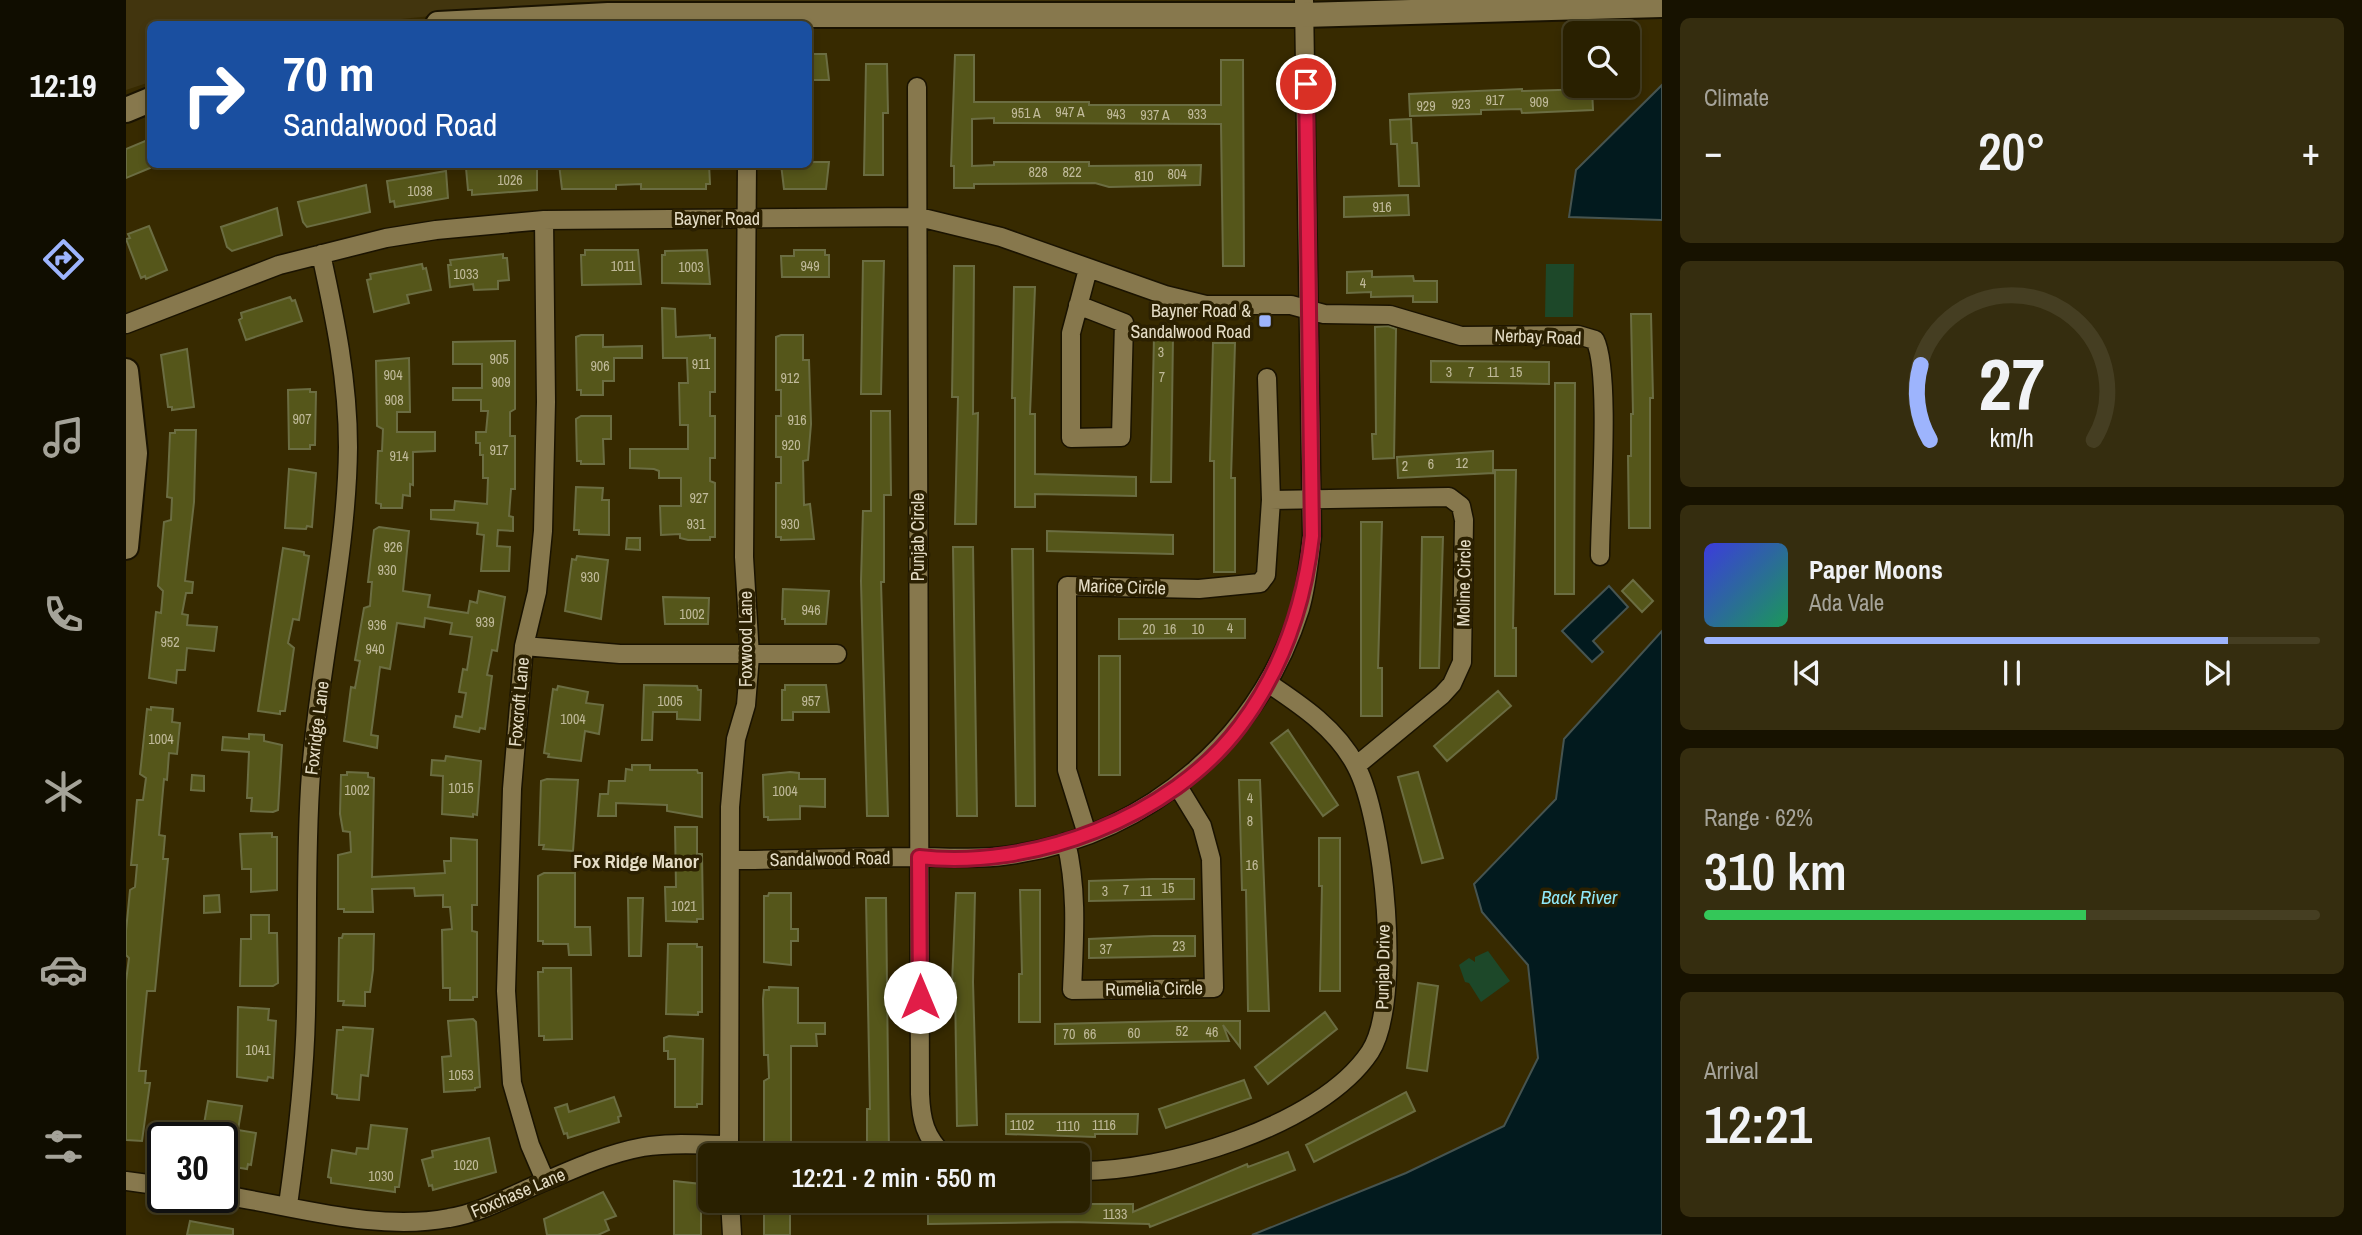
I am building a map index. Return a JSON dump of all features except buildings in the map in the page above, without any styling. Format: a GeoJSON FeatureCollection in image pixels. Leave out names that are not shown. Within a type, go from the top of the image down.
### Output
{"type":"FeatureCollection","features":[{"type":"Feature","properties":{"kind":"street"},"geometry":{"type":"LineString","coordinates":[[495,21],[608,15],[747,20],[1304,7],[1662,5]]}},
{"type":"Feature","properties":{"kind":"street","name":"Sandalwood Road"},"geometry":{"type":"LineString","coordinates":[[730,860],[994,858],[1066,842],[1137,811],[1177,785],[1215,753],[1239,727],[1268,683],[1300,606],[1312,536],[1304,7]]}},
{"type":"Feature","properties":{"kind":"street","name":"Punjab Circle"},"geometry":{"type":"LineString","coordinates":[[917,88],[919,857]]}},
{"type":"Feature","properties":{"kind":"street"},"geometry":{"type":"LineString","coordinates":[[126,110],[147,101]]}},
{"type":"Feature","properties":{"kind":"street","name":"Foxwood Lane"},"geometry":{"type":"LineString","coordinates":[[729,1143],[730,807],[736,739],[746,705],[750,656],[744,557],[747,168]]}},
{"type":"Feature","properties":{"kind":"street","name":"Bayner Road"},"geometry":{"type":"LineString","coordinates":[[126,324],[223,285],[321,254],[436,230],[544,220],[919,217],[1001,237],[1088,269],[1206,305],[1310,308]]}},
{"type":"Feature","properties":{"kind":"street","name":"Foxcroft Lane"},"geometry":{"type":"LineString","coordinates":[[544,220],[546,402],[543,531],[537,592],[524,646],[512,789],[507,1017],[512,1083],[517,1109],[545,1181]]}},
{"type":"Feature","properties":{"kind":"street","name":"Foxridge Lane"},"geometry":{"type":"LineString","coordinates":[[288,1205],[306,1026],[306,875],[311,770],[336,583],[348,449],[342,353],[321,254]]}},
{"type":"Feature","properties":{"kind":"street"},"geometry":{"type":"LineString","coordinates":[[1078,305],[1124,323],[1121,438],[1071,438],[1071,333],[1078,305],[1088,269]]}},
{"type":"Feature","properties":{"kind":"street","name":"Nerbay Road"},"geometry":{"type":"LineString","coordinates":[[1310,308],[1324,314],[1390,315],[1461,335],[1578,335],[1595,340],[1602,362],[1600,556]]}},
{"type":"Feature","properties":{"kind":"street"},"geometry":{"type":"LineString","coordinates":[[126,372],[130,455],[126,547]]}},
{"type":"Feature","properties":{"kind":"street","name":"Marice Circle"},"geometry":{"type":"LineString","coordinates":[[1087,834],[1067,770],[1067,586],[1199,589],[1260,583],[1266,575],[1271,500],[1267,378]]}},
{"type":"Feature","properties":{"kind":"street","name":"Moline Circle"},"geometry":{"type":"LineString","coordinates":[[1313,498],[1359,501],[1449,497],[1461,506],[1464,520],[1462,662],[1452,684],[1442,695],[1356,766]]}},
{"type":"Feature","properties":{"kind":"street"},"geometry":{"type":"LineString","coordinates":[[1271,500],[1313,498]]}},
{"type":"Feature","properties":{"kind":"street"},"geometry":{"type":"LineString","coordinates":[[524,646],[620,654],[837,654]]}},
{"type":"Feature","properties":{"kind":"street","name":"Punjab Drive"},"geometry":{"type":"LineString","coordinates":[[1090,1170],[1138,1168],[1170,1161],[1282,1122],[1333,1091],[1371,1051],[1383,1017],[1384,890],[1378,836],[1356,766],[1312,714],[1268,683]]}},
{"type":"Feature","properties":{"kind":"street","name":"Rumelia Circle"},"geometry":{"type":"LineString","coordinates":[[1066,842],[1073,872],[1075,902],[1072,990],[1214,988],[1211,859],[1202,826],[1177,785]]}},
{"type":"Feature","properties":{"kind":"street"},"geometry":{"type":"LineString","coordinates":[[919,857],[922,1121],[933,1143]]}},
{"type":"Feature","properties":{"kind":"street","name":"Foxchase Lane"},"geometry":{"type":"LineString","coordinates":[[238,1197],[393,1221],[446,1219],[480,1210],[605,1157],[645,1147],[698,1149]]}},
{"type":"Feature","properties":{"kind":"street"},"geometry":{"type":"LineString","coordinates":[[126,1181],[147,1184]]}},
{"type":"Feature","properties":{"kind":"street"},"geometry":{"type":"LineString","coordinates":[[731,1213],[732,1235]]}},
{"type":"Feature","properties":{"kind":"shaded area"},"geometry":{"type":"Polygon","coordinates":[[[126,0],[1283,0],[577,2],[380,21],[147,21],[147,83],[126,90],[126,0]]]}},
{"type":"Feature","properties":{"kind":"green space"},"geometry":{"type":"Polygon","coordinates":[[[1546,264],[1574,264],[1573,317],[1545,317],[1546,264]]]}},
{"type":"Feature","properties":{"kind":"green space"},"geometry":{"type":"Polygon","coordinates":[[[1488,951],[1510,981],[1481,1002],[1469,983],[1465,982],[1459,965],[1469,958],[1475,962],[1475,957],[1488,951]]]}},
{"type":"Feature","properties":{"kind":"water"},"geometry":{"type":"Polygon","coordinates":[[[1662,85],[1662,220],[1569,217],[1576,170],[1662,85]]]}},
{"type":"Feature","properties":{"kind":"water"},"geometry":{"type":"Polygon","coordinates":[[[1609,586],[1628,607],[1593,641],[1603,652],[1592,662],[1562,631],[1609,586]]]}},
{"type":"Feature","properties":{"kind":"water","name":"Back River"},"geometry":{"type":"Polygon","coordinates":[[[1662,631],[1662,1235],[1252,1235],[1406,1173],[1504,1126],[1538,1058],[1528,965],[1482,912],[1474,884],[1556,799],[1564,739],[1662,631]]]}},
{"type":"Feature","properties":{"kind":"place","name":"Bayner Road & Sandalwood Road"},"geometry":{"type":"Point","coordinates":[1265,321]}},
{"type":"Feature","properties":{"kind":"district","name":"Fox Ridge Manor"},"geometry":{"type":"Point","coordinates":[636,861]}},
{"type":"Feature","properties":{"kind":"route"},"geometry":{"type":"LineString","coordinates":[[920,997],[919,857],[943,860],[994,858],[1038,851],[1102,828],[1137,811],[1177,785],[1215,753],[1239,727],[1268,683],[1289,640],[1307,578],[1313,506],[1306,84]]}}]}
